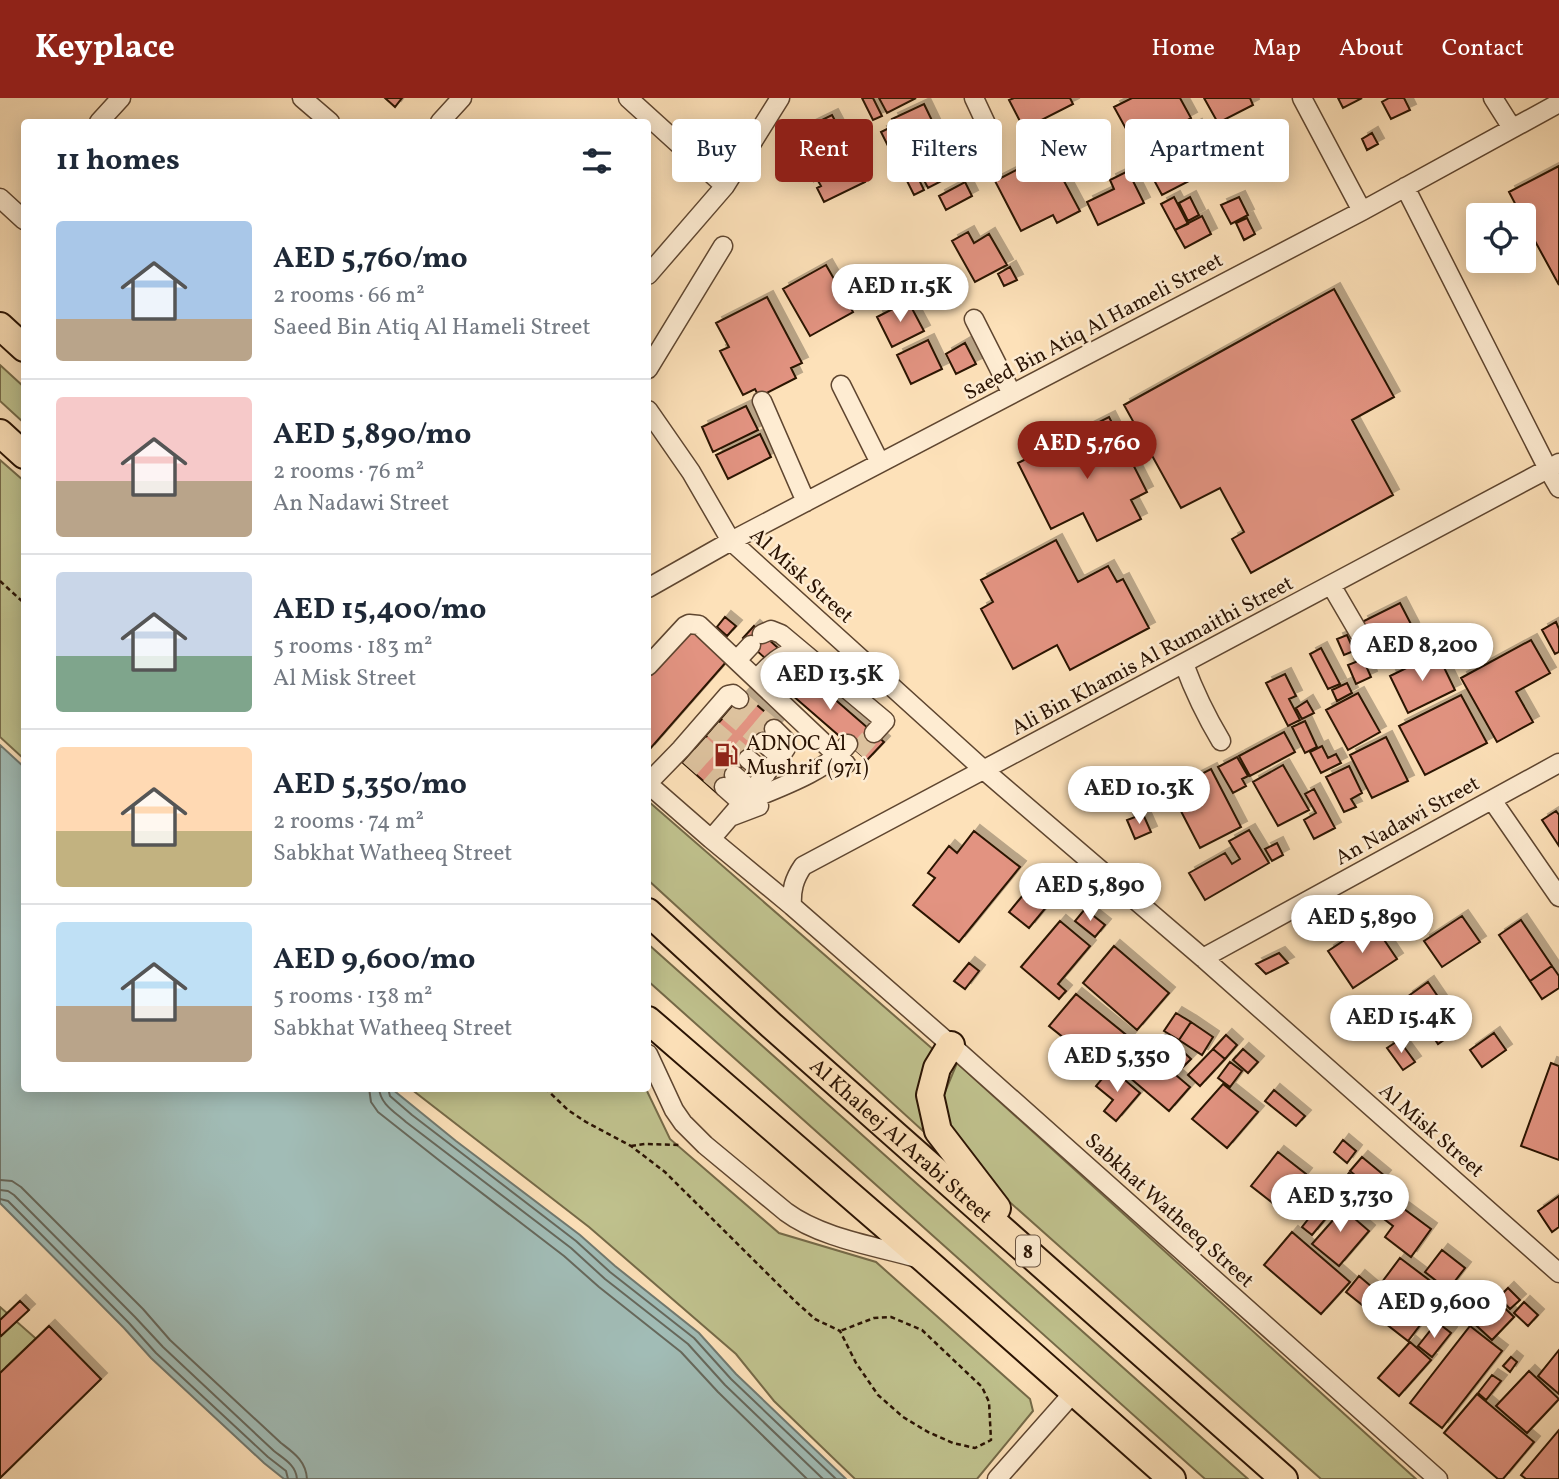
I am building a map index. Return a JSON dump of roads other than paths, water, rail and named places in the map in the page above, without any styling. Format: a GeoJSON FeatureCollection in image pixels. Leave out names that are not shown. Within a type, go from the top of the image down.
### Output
{"type":"FeatureCollection","features":[{"type":"Feature","properties":{"kind":"highway"},"geometry":{"type":"LineString","coordinates":[[0,326],[21,345]]}},
{"type":"Feature","properties":{"kind":"highway"},"geometry":{"type":"LineString","coordinates":[[0,433],[21,452]]}},
{"type":"Feature","properties":{"kind":"highway","name":"Al Khaleej Al Arabi Street"},"geometry":{"type":"LineString","coordinates":[[651,915],[781,1034],[1284,1479]]}},
{"type":"Feature","properties":{"kind":"highway"},"geometry":{"type":"LineString","coordinates":[[651,1023],[1172,1479]]}},
{"type":"Feature","properties":{"kind":"highway"},"geometry":{"type":"LineString","coordinates":[[951,1045],[937,1069],[930,1095],[938,1131],[1042,1264]]}},
{"type":"Feature","properties":{"kind":"street"},"geometry":{"type":"LineString","coordinates":[[102,119],[121,98]]}},
{"type":"Feature","properties":{"kind":"street"},"geometry":{"type":"LineString","coordinates":[[302,98],[326,119]]}},
{"type":"Feature","properties":{"kind":"street"},"geometry":{"type":"LineString","coordinates":[[443,119],[462,98]]}},
{"type":"Feature","properties":{"kind":"street"},"geometry":{"type":"LineString","coordinates":[[628,98],[725,186]]}},
{"type":"Feature","properties":{"kind":"street"},"geometry":{"type":"LineString","coordinates":[[651,272],[725,186],[780,98]]}},
{"type":"Feature","properties":{"kind":"street"},"geometry":{"type":"LineString","coordinates":[[974,98],[984,119]]}},
{"type":"Feature","properties":{"kind":"street"},"geometry":{"type":"LineString","coordinates":[[1302,98],[1362,211]]}},
{"type":"Feature","properties":{"kind":"street"},"geometry":{"type":"LineString","coordinates":[[1493,98],[1512,128]]}},
{"type":"Feature","properties":{"kind":"street","name":"Saeed Bin Atiq Al Hameli Street"},"geometry":{"type":"LineString","coordinates":[[651,586],[731,541],[1362,211],[1559,103]]}},
{"type":"Feature","properties":{"kind":"street"},"geometry":{"type":"LineString","coordinates":[[1405,187],[1553,466],[1559,488]]}},
{"type":"Feature","properties":{"kind":"street"},"geometry":{"type":"LineString","coordinates":[[0,198],[21,211]]}},
{"type":"Feature","properties":{"kind":"street"},"geometry":{"type":"LineString","coordinates":[[651,364],[723,246]]}},
{"type":"Feature","properties":{"kind":"street"},"geometry":{"type":"LineString","coordinates":[[974,319],[1012,394]]}},
{"type":"Feature","properties":{"kind":"street"},"geometry":{"type":"LineString","coordinates":[[841,385],[880,463]]}},
{"type":"Feature","properties":{"kind":"street"},"geometry":{"type":"LineString","coordinates":[[762,401],[806,502]]}},
{"type":"Feature","properties":{"kind":"street","name":"Al Misk Street"},"geometry":{"type":"LineString","coordinates":[[651,414],[691,472],[731,541],[985,771],[1203,958],[1559,1273]]}},
{"type":"Feature","properties":{"kind":"street","name":"Ali Bin Khamis Al Rumaithi Street"},"geometry":{"type":"LineString","coordinates":[[792,906],[793,887],[803,866],[1553,466]]}},
{"type":"Feature","properties":{"kind":"street"},"geometry":{"type":"LineString","coordinates":[[1331,585],[1359,633]]}},
{"type":"Feature","properties":{"kind":"street"},"geometry":{"type":"LineString","coordinates":[[651,663],[685,626],[694,623],[703,627],[757,678],[847,754],[838,772],[818,783],[742,804]]}},
{"type":"Feature","properties":{"kind":"street"},"geometry":{"type":"LineString","coordinates":[[737,660],[766,631],[777,631],[805,655],[871,724]]}},
{"type":"Feature","properties":{"kind":"street"},"geometry":{"type":"LineString","coordinates":[[757,678],[786,654],[805,655]]}},
{"type":"Feature","properties":{"kind":"street"},"geometry":{"type":"LineString","coordinates":[[1184,664],[1208,720],[1221,741]]}},
{"type":"Feature","properties":{"kind":"street"},"geometry":{"type":"LineString","coordinates":[[651,780],[690,747],[729,705]]}},
{"type":"Feature","properties":{"kind":"street"},"geometry":{"type":"LineString","coordinates":[[710,839],[742,804],[786,748],[785,740],[768,736]]}},
{"type":"Feature","properties":{"kind":"street"},"geometry":{"type":"LineString","coordinates":[[748,759],[766,774]]}},
{"type":"Feature","properties":{"kind":"street","name":"An Nadawi Street"},"geometry":{"type":"LineString","coordinates":[[1203,958],[1559,763]]}},
{"type":"Feature","properties":{"kind":"street"},"geometry":{"type":"LineString","coordinates":[[729,781],[742,804]]}},
{"type":"Feature","properties":{"kind":"street","name":"Sabkhat Watheeq Street"},"geometry":{"type":"LineString","coordinates":[[651,786],[951,1045],[1438,1479]]}},
{"type":"Feature","properties":{"kind":"street"},"geometry":{"type":"LineString","coordinates":[[1492,800],[1559,897]]}},
{"type":"Feature","properties":{"kind":"street"},"geometry":{"type":"LineString","coordinates":[[651,1060],[674,1110],[684,1123],[786,1212],[804,1225],[828,1234],[925,1260]]}},
{"type":"Feature","properties":{"kind":"street"},"geometry":{"type":"LineString","coordinates":[[997,1479],[1074,1392]]}},
{"type":"Feature","properties":{"kind":"street"},"geometry":{"type":"LineString","coordinates":[[1129,1441],[1161,1479]]}},
{"type":"Feature","properties":{"kind":"water"},"geometry":{"type":"Polygon","coordinates":[[[0,745],[21,764],[21,1092],[396,1092],[580,1235],[699,1333],[736,1374],[846,1479],[284,1479],[151,1358],[0,1203],[0,745]]]}},
{"type":"Feature","properties":{"kind":"tunnel"},"geometry":{"type":"LineString","coordinates":[[739,699],[774,729]]}},
{"type":"Feature","properties":{"kind":"tunnel"},"geometry":{"type":"LineString","coordinates":[[728,712],[763,742]]}},
{"type":"Feature","properties":{"kind":"tunnel"},"geometry":{"type":"LineString","coordinates":[[713,729],[748,759]]}},
{"type":"Feature","properties":{"kind":"tunnel"},"geometry":{"type":"LineString","coordinates":[[857,752],[874,733]]}},
{"type":"Feature","properties":{"kind":"tunnel"},"geometry":{"type":"LineString","coordinates":[[700,744],[734,775]]}},
{"type":"Feature","properties":{"kind":"tunnel"},"geometry":{"type":"LineString","coordinates":[[689,756],[724,787]]}},
{"type":"Feature","properties":{"kind":"place","name":"ADNOC Al Mushrif (971)"},"geometry":{"type":"Point","coordinates":[726,755]}}]}
